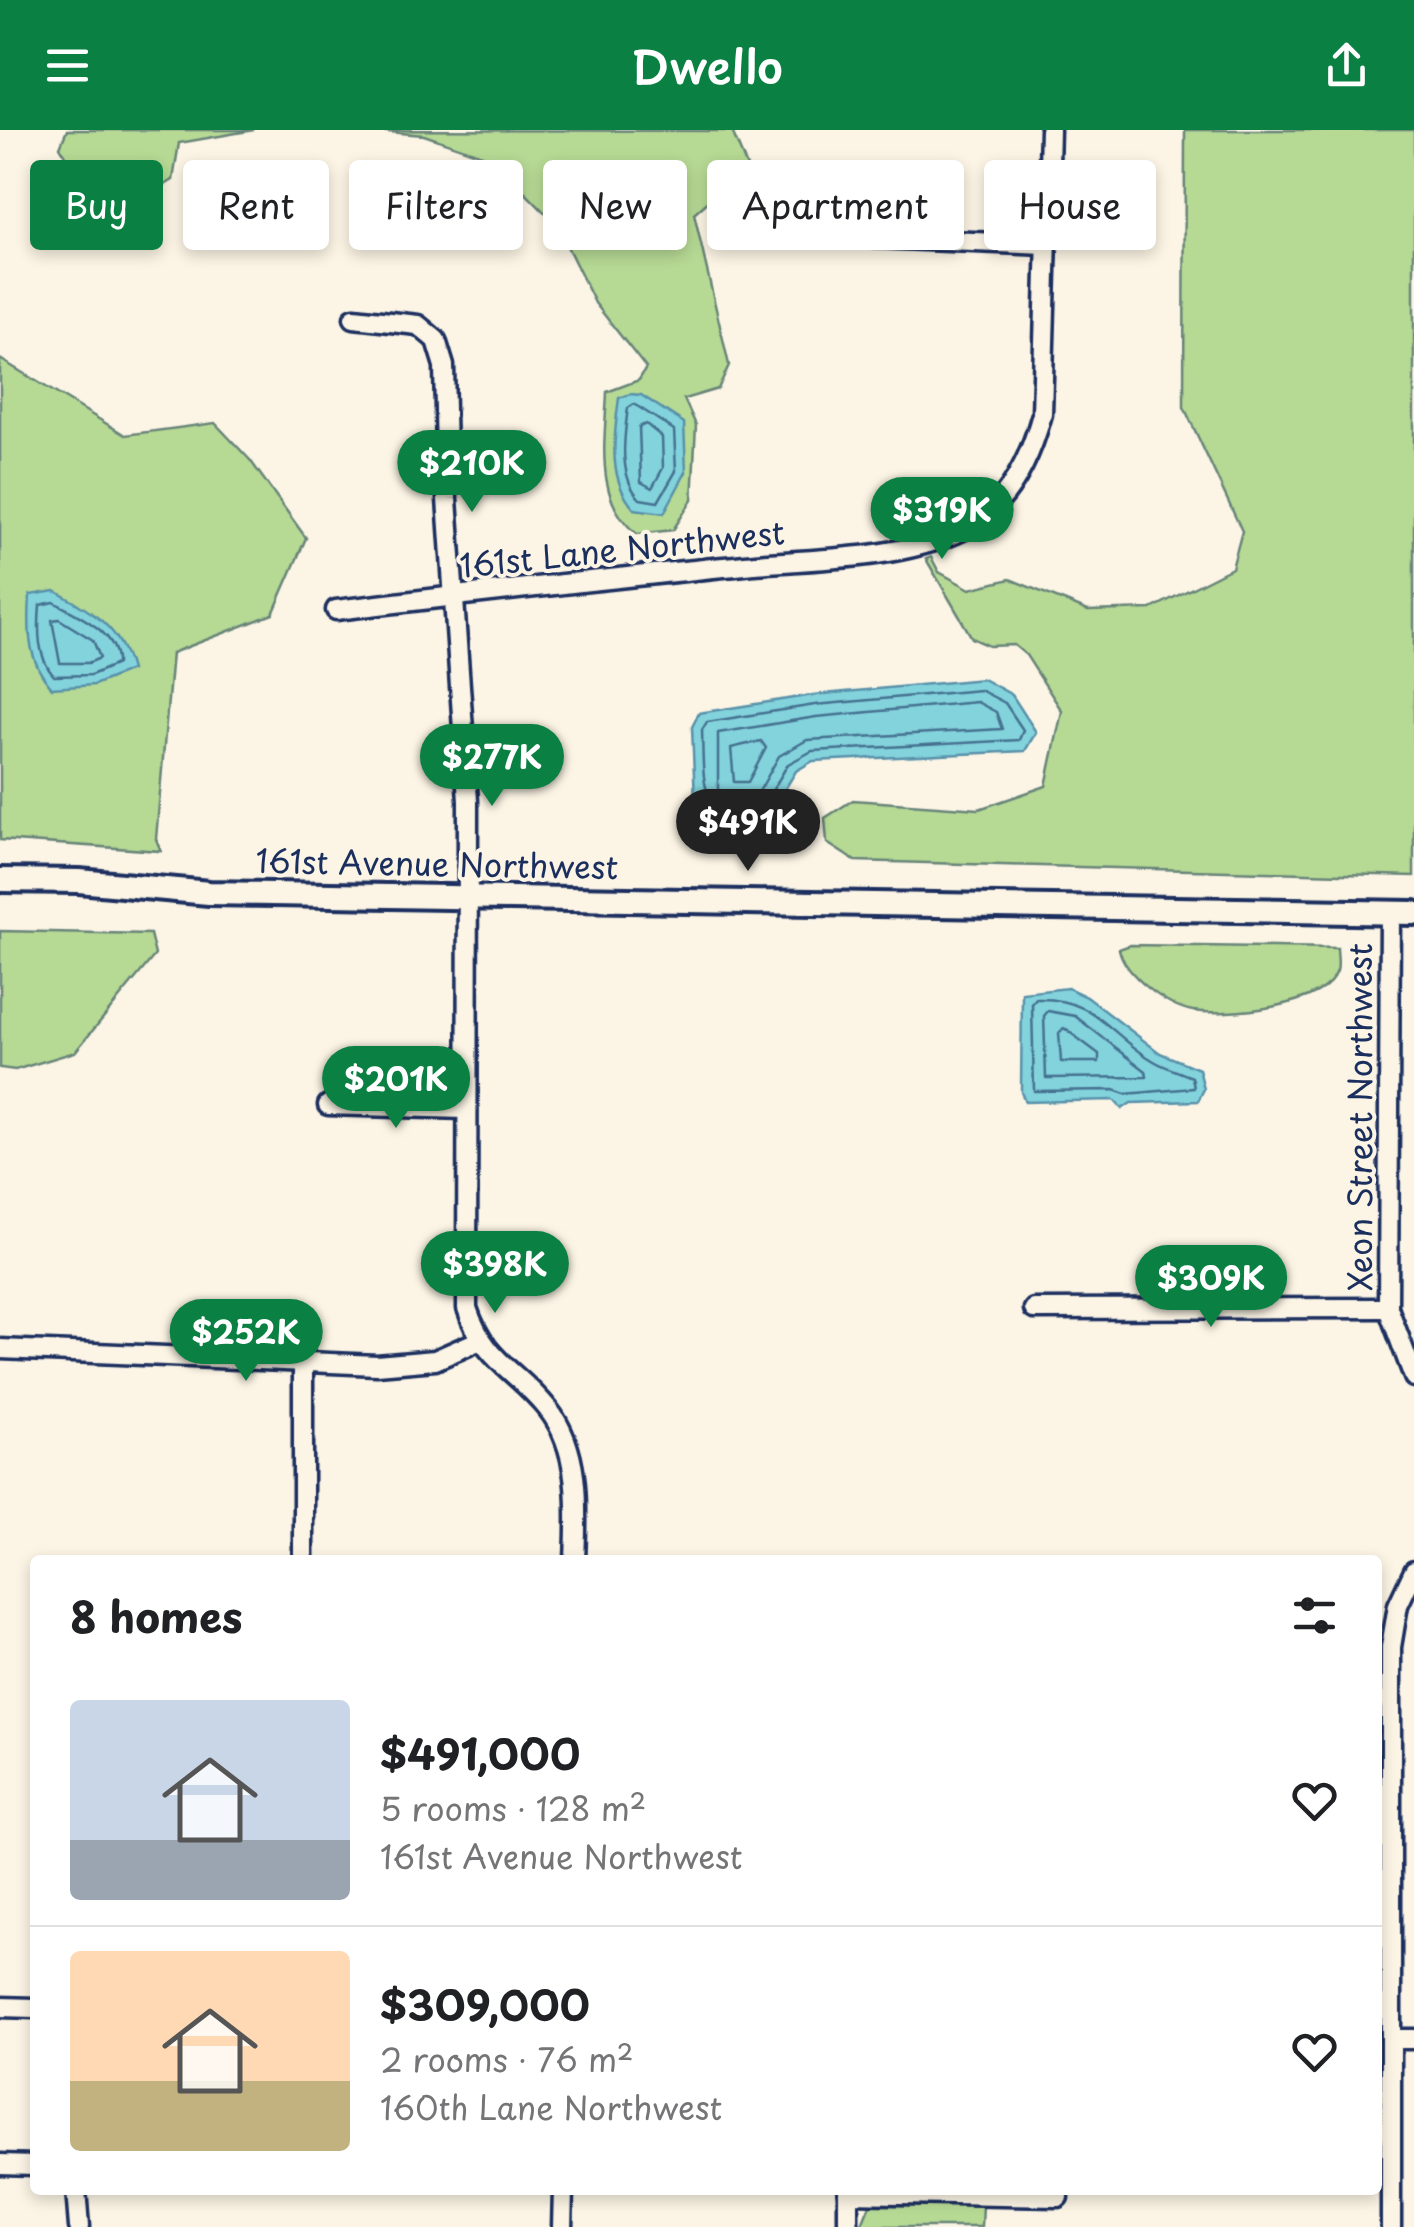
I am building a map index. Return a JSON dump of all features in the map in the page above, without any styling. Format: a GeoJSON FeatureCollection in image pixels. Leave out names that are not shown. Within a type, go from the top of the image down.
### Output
{"type":"FeatureCollection","features":[{"type":"Feature","properties":{"kind":"main road","name":"161st Avenue Northwest"},"geometry":{"type":"LineString","coordinates":[[0,880],[209,893],[1402,912]]}},
{"type":"Feature","properties":{"kind":"street","name":"161st Lane Northwest"},"geometry":{"type":"LineString","coordinates":[[1049,160],[1050,130]]}},
{"type":"Feature","properties":{"kind":"street","name":"161st Lane Northwest"},"geometry":{"type":"LineString","coordinates":[[336,610],[895,551],[957,533],[985,515],[1014,484],[1036,436],[1044,402],[1046,250]]}},
{"type":"Feature","properties":{"kind":"street"},"geometry":{"type":"LineString","coordinates":[[354,318],[403,320],[428,331],[440,348],[444,366],[446,499],[466,740],[467,1308],[478,1341],[549,1410],[568,1446],[578,1500],[576,1555]]}},
{"type":"Feature","properties":{"kind":"street","name":"Xeon Street Northwest"},"geometry":{"type":"LineString","coordinates":[[1402,912],[1388,1308],[1414,1378]]}},
{"type":"Feature","properties":{"kind":"street"},"geometry":{"type":"LineString","coordinates":[[328,1105],[465,1109]]}},
{"type":"Feature","properties":{"kind":"street"},"geometry":{"type":"LineString","coordinates":[[1034,1309],[1388,1308]]}},
{"type":"Feature","properties":{"kind":"street"},"geometry":{"type":"LineString","coordinates":[[0,1349],[377,1365],[436,1360],[478,1341]]}},
{"type":"Feature","properties":{"kind":"street"},"geometry":{"type":"LineString","coordinates":[[302,1363],[303,1555]]}},
{"type":"Feature","properties":{"kind":"street"},"geometry":{"type":"LineString","coordinates":[[1391,2227],[1391,2039],[1384,1815],[1391,1647],[1398,1605],[1414,1571]]}},
{"type":"Feature","properties":{"kind":"street"},"geometry":{"type":"LineString","coordinates":[[0,2007],[30,2008]]}},
{"type":"Feature","properties":{"kind":"street"},"geometry":{"type":"LineString","coordinates":[[1391,2039],[1414,2039]]}},
{"type":"Feature","properties":{"kind":"street"},"geometry":{"type":"LineString","coordinates":[[0,2164],[30,2165]]}},
{"type":"Feature","properties":{"kind":"street"},"geometry":{"type":"LineString","coordinates":[[77,2195],[80,2227]]}},
{"type":"Feature","properties":{"kind":"street"},"geometry":{"type":"LineString","coordinates":[[562,2227],[563,2195]]}},
{"type":"Feature","properties":{"kind":"street"},"geometry":{"type":"LineString","coordinates":[[848,2195],[848,2227]]}},
{"type":"Feature","properties":{"kind":"street"},"geometry":{"type":"LineString","coordinates":[[988,2195],[1058,2197]]}},
{"type":"Feature","properties":{"kind":"green space"},"geometry":{"type":"Polygon","coordinates":[[[67,130],[254,130],[179,143],[173,180],[163,185],[163,160],[69,160],[60,147],[67,130]]]}},
{"type":"Feature","properties":{"kind":"green space"},"geometry":{"type":"Polygon","coordinates":[[[364,130],[732,131],[744,160],[707,160],[707,202],[694,214],[729,365],[718,389],[684,399],[696,425],[692,500],[673,530],[637,534],[614,505],[605,469],[607,392],[639,380],[646,368],[595,303],[569,250],[687,250],[687,160],[543,160],[543,211],[523,190],[523,160],[493,160],[424,135],[364,130]]]}},
{"type":"Feature","properties":{"kind":"green space"},"geometry":{"type":"Polygon","coordinates":[[[1185,130],[1414,130],[1414,876],[855,861],[827,843],[825,818],[853,800],[979,809],[1046,786],[1062,711],[1026,655],[1014,645],[989,646],[972,638],[926,559],[931,557],[939,572],[970,589],[1010,579],[1088,611],[1151,609],[1232,568],[1242,531],[1184,407],[1185,130]]]}},
{"type":"Feature","properties":{"kind":"green space"},"geometry":{"type":"Polygon","coordinates":[[[0,359],[125,435],[215,423],[250,460],[306,538],[273,614],[172,653],[156,839],[161,851],[0,840],[0,359]]]}},
{"type":"Feature","properties":{"kind":"green space"},"geometry":{"type":"Polygon","coordinates":[[[0,931],[150,934],[155,955],[75,1052],[15,1070],[0,1068],[0,931]]]}},
{"type":"Feature","properties":{"kind":"green space"},"geometry":{"type":"Polygon","coordinates":[[[1130,945],[1337,948],[1338,969],[1328,984],[1294,1001],[1250,1010],[1193,1011],[1171,1003],[1138,979],[1119,949],[1130,945]]]}},
{"type":"Feature","properties":{"kind":"green space"},"geometry":{"type":"Polygon","coordinates":[[[870,2205],[983,2205],[982,2227],[861,2227],[870,2205]]]}},
{"type":"Feature","properties":{"kind":"water"},"geometry":{"type":"Polygon","coordinates":[[[641,395],[684,423],[686,472],[664,513],[634,509],[616,471],[614,442],[619,398],[641,395]]]}},
{"type":"Feature","properties":{"kind":"water"},"geometry":{"type":"Polygon","coordinates":[[[55,591],[112,631],[131,670],[94,685],[52,688],[34,656],[29,608],[30,595],[55,591]]]}},
{"type":"Feature","properties":{"kind":"water"},"geometry":{"type":"Polygon","coordinates":[[[983,679],[1012,695],[1036,732],[1025,751],[813,761],[796,771],[768,817],[744,824],[707,815],[695,800],[692,727],[699,713],[813,695],[983,679]]]}},
{"type":"Feature","properties":{"kind":"water"},"geometry":{"type":"Polygon","coordinates":[[[1068,988],[1087,997],[1160,1053],[1199,1069],[1204,1089],[1198,1101],[1131,1103],[1122,1109],[1114,1100],[1025,1102],[1021,1092],[1022,993],[1068,988]]]}}]}
